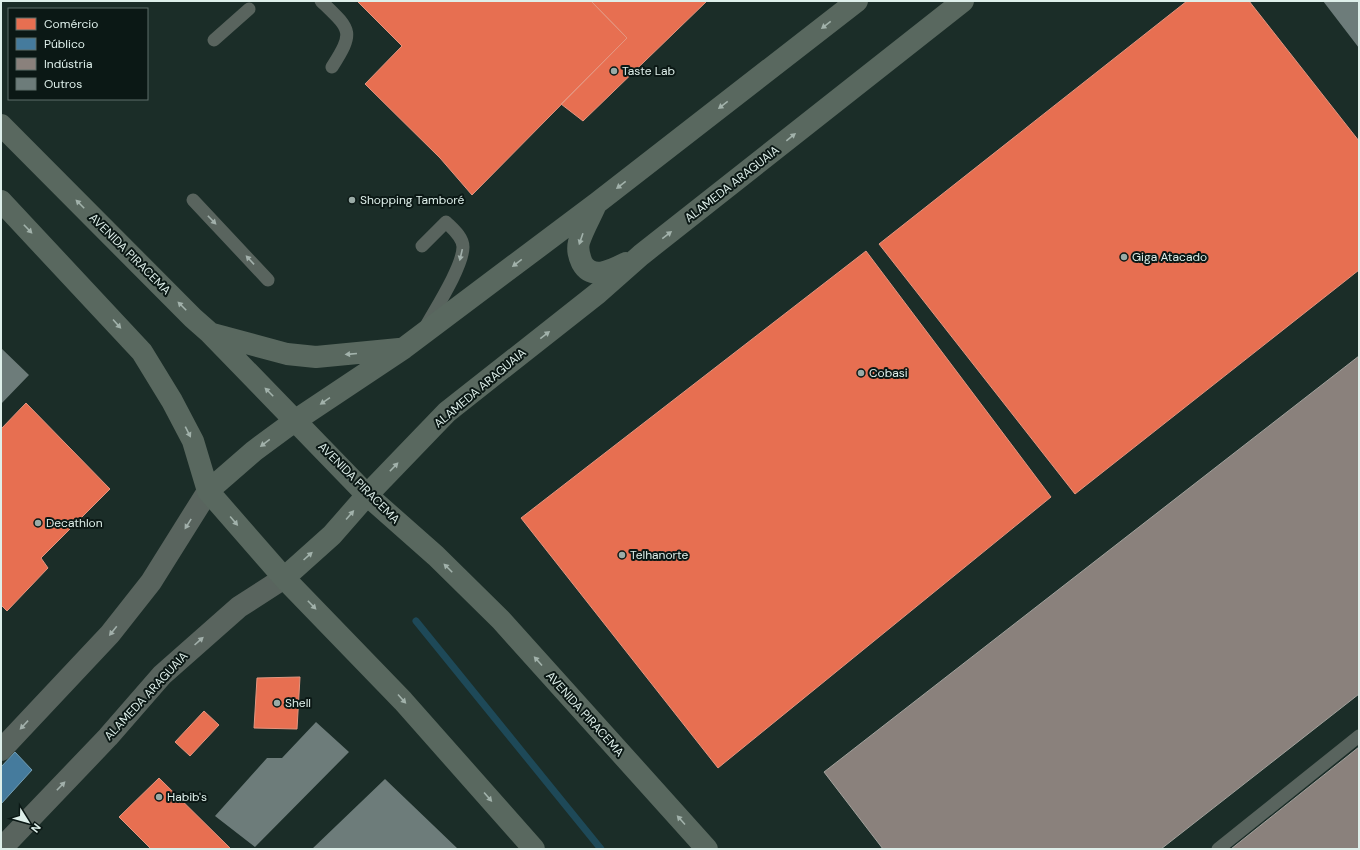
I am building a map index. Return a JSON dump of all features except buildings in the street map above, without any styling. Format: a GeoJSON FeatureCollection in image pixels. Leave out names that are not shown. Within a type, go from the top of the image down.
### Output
{"type":"FeatureCollection","features":[{"type":"Feature","properties":{"kind":"main road"},"geometry":{"type":"LineString","coordinates":[[208,491],[254,452],[296,420],[404,348],[597,203],[856,1]]}},
{"type":"Feature","properties":{"kind":"main road","name":"ALAMEDA ARAGUAIA"},"geometry":{"type":"LineString","coordinates":[[284,578],[332,535],[447,412],[598,293],[641,255],[964,1]]}},
{"type":"Feature","properties":{"kind":"main road","name":"AVENIDA PIRACEMA"},"geometry":{"type":"LineString","coordinates":[[1,125],[210,333],[368,495],[436,556],[501,620],[708,849]]}},
{"type":"Feature","properties":{"kind":"main road"},"geometry":{"type":"LineString","coordinates":[[1,201],[142,352],[172,401],[192,441],[208,491],[284,578],[403,701],[534,849]]}},
{"type":"Feature","properties":{"kind":"main road"},"geometry":{"type":"LineString","coordinates":[[597,203],[579,242],[578,255],[585,269],[592,273],[613,270],[641,255]]}},
{"type":"Feature","properties":{"kind":"main road"},"geometry":{"type":"LineString","coordinates":[[210,333],[252,346],[287,354],[316,357],[404,348]]}},
{"type":"Feature","properties":{"kind":"street"},"geometry":{"type":"LineString","coordinates":[[1,750],[110,634],[151,582],[208,491]]}},
{"type":"Feature","properties":{"kind":"street","name":"ALAMEDA ARAGUAIA"},"geometry":{"type":"LineString","coordinates":[[1,849],[108,737],[162,675],[239,607],[284,578]]}},
{"type":"Feature","properties":{"kind":"lane"},"geometry":{"type":"LineString","coordinates":[[321,1],[346,27],[348,40],[332,67]]}},
{"type":"Feature","properties":{"kind":"lane"},"geometry":{"type":"LineString","coordinates":[[214,40],[249,9]]}},
{"type":"Feature","properties":{"kind":"lane"},"geometry":{"type":"LineString","coordinates":[[193,200],[268,280]]}},
{"type":"Feature","properties":{"kind":"lane"},"geometry":{"type":"LineString","coordinates":[[422,246],[446,222],[460,236],[463,246],[461,260],[423,333]]}},
{"type":"Feature","properties":{"kind":"lane"},"geometry":{"type":"LineString","coordinates":[[1218,849],[1359,736]]}},
{"type":"Feature","properties":{"kind":"waterway"},"geometry":{"type":"LineString","coordinates":[[416,621],[601,849]]}},
{"type":"Feature","properties":{"kind":"place","name":"Taste Lab"},"geometry":{"type":"Point","coordinates":[614,71]}},
{"type":"Feature","properties":{"kind":"place","name":"Shopping Tamboré"},"geometry":{"type":"Point","coordinates":[352,200]}},
{"type":"Feature","properties":{"kind":"place","name":"Giga Atacado"},"geometry":{"type":"Point","coordinates":[1124,257]}},
{"type":"Feature","properties":{"kind":"place","name":"Cobasi"},"geometry":{"type":"Point","coordinates":[861,373]}},
{"type":"Feature","properties":{"kind":"place","name":"Decathlon"},"geometry":{"type":"Point","coordinates":[38,523]}},
{"type":"Feature","properties":{"kind":"place","name":"Telhanorte"},"geometry":{"type":"Point","coordinates":[622,555]}},
{"type":"Feature","properties":{"kind":"place","name":"Shell"},"geometry":{"type":"Point","coordinates":[277,703]}},
{"type":"Feature","properties":{"kind":"place","name":"Habib's"},"geometry":{"type":"Point","coordinates":[159,797]}}]}
